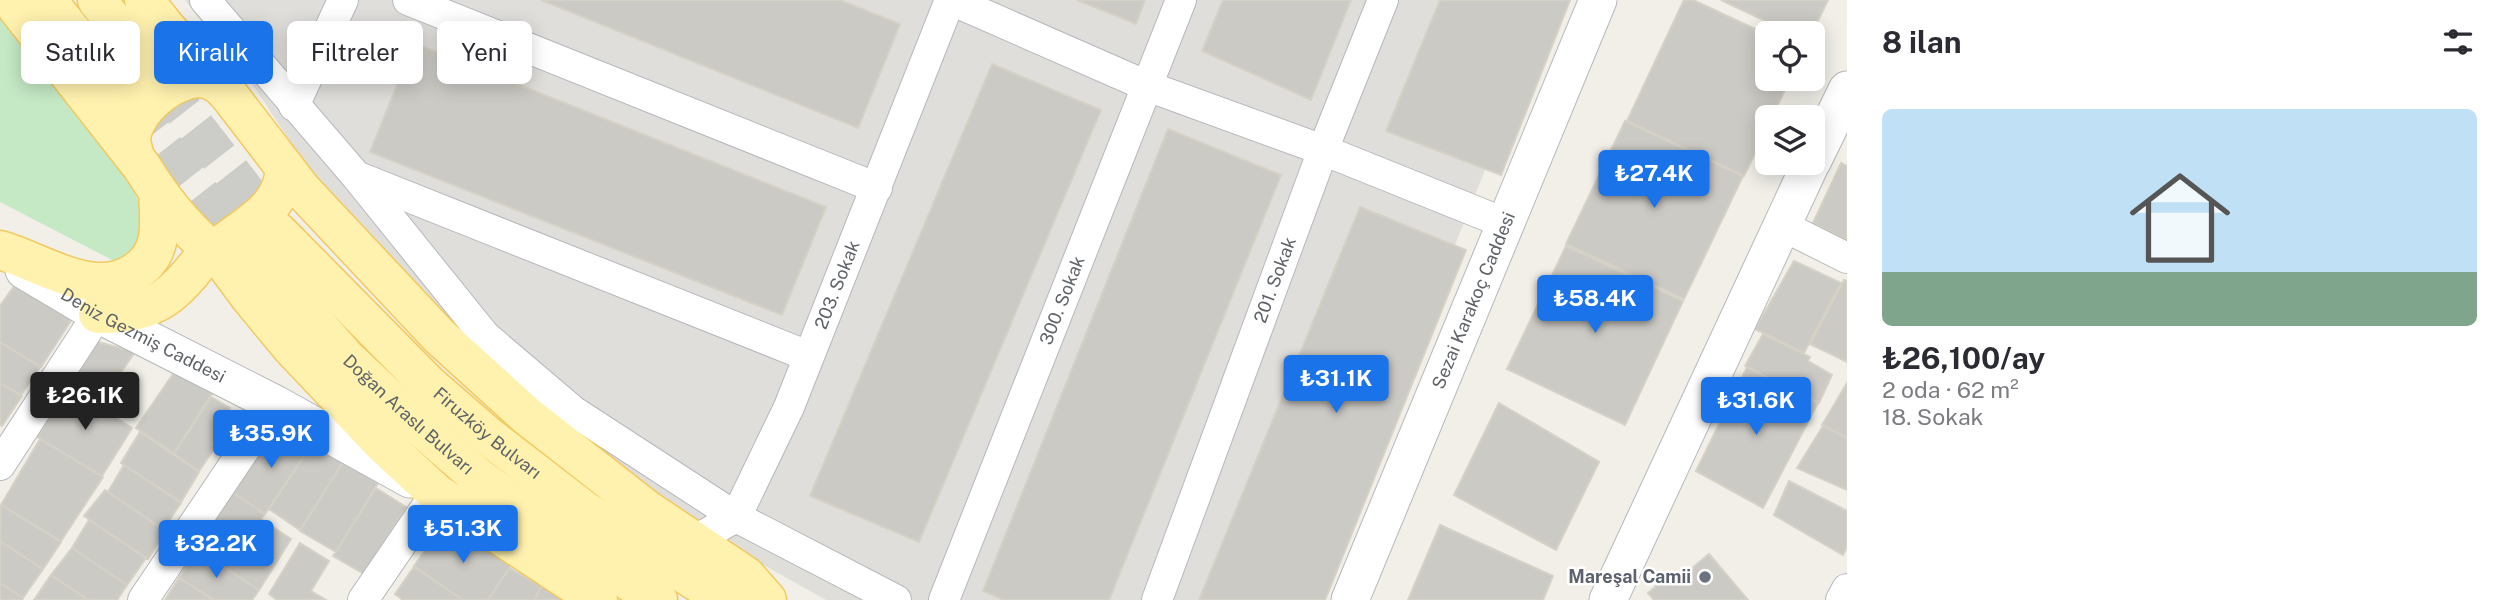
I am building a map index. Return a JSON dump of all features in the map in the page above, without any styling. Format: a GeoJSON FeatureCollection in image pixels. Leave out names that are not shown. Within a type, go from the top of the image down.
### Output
{"type":"FeatureCollection","features":[{"type":"Feature","properties":{"kind":"main road"},"geometry":{"type":"LineString","coordinates":[[10,0],[135,158],[186,228],[238,245]]}},
{"type":"Feature","properties":{"kind":"main road"},"geometry":{"type":"LineString","coordinates":[[47,0],[130,104]]}},
{"type":"Feature","properties":{"kind":"main road"},"geometry":{"type":"LineString","coordinates":[[97,0],[154,74]]}},
{"type":"Feature","properties":{"kind":"main road"},"geometry":{"type":"LineString","coordinates":[[144,0],[168,30],[221,86],[310,199],[439,336],[527,416],[692,542],[747,592]]}},
{"type":"Feature","properties":{"kind":"main road"},"geometry":{"type":"LineString","coordinates":[[135,158],[131,141],[135,126],[146,108],[160,93],[187,80],[205,79],[221,86]]}},
{"type":"Feature","properties":{"kind":"main road"},"geometry":{"type":"LineString","coordinates":[[98,314],[126,314],[151,308],[177,286],[238,245],[274,205],[285,182],[285,168]]}},
{"type":"Feature","properties":{"kind":"main road"},"geometry":{"type":"LineString","coordinates":[[0,250],[22,256],[68,276],[98,284],[122,280],[144,267],[155,252],[160,230],[158,193]]}},
{"type":"Feature","properties":{"kind":"main road"},"geometry":{"type":"LineString","coordinates":[[238,245],[249,296],[291,347],[382,443],[436,493],[598,600]]}},
{"type":"Feature","properties":{"kind":"main road","name":"Firuzköy Bulvarı"},"geometry":{"type":"LineString","coordinates":[[238,245],[428,384],[488,436],[584,510],[696,582],[747,592]]}},
{"type":"Feature","properties":{"kind":"main road","name":"Doğan Araslı Bulvarı"},"geometry":{"type":"LineString","coordinates":[[238,245],[346,358],[468,468],[553,532],[658,600]]}},
{"type":"Feature","properties":{"kind":"street"},"geometry":{"type":"LineString","coordinates":[[205,0],[357,177],[485,336],[573,411],[736,517],[896,600]]}},
{"type":"Feature","properties":{"kind":"street"},"geometry":{"type":"LineString","coordinates":[[294,106],[343,0]]}},
{"type":"Feature","properties":{"kind":"street"},"geometry":{"type":"LineString","coordinates":[[408,0],[877,188]]}},
{"type":"Feature","properties":{"kind":"street"},"geometry":{"type":"LineString","coordinates":[[950,0],[1147,86],[1323,150],[1507,224]]}},
{"type":"Feature","properties":{"kind":"street","name":"203. Sokak"},"geometry":{"type":"LineString","coordinates":[[736,517],[789,407],[950,0]]}},
{"type":"Feature","properties":{"kind":"street","name":"300. Sokak"},"geometry":{"type":"LineString","coordinates":[[944,600],[1181,0]]}},
{"type":"Feature","properties":{"kind":"street","name":"201. Sokak"},"geometry":{"type":"LineString","coordinates":[[1157,600],[1323,150],[1383,0]]}},
{"type":"Feature","properties":{"kind":"street","name":"Sezai Karakoç Caddesi"},"geometry":{"type":"LineString","coordinates":[[1350,600],[1598,0]]}},
{"type":"Feature","properties":{"kind":"street"},"geometry":{"type":"LineString","coordinates":[[1825,135],[1847,90]]}},
{"type":"Feature","properties":{"kind":"street"},"geometry":{"type":"LineString","coordinates":[[1608,600],[1805,175]]}},
{"type":"Feature","properties":{"kind":"street"},"geometry":{"type":"LineString","coordinates":[[357,177],[808,356]]}},
{"type":"Feature","properties":{"kind":"street"},"geometry":{"type":"LineString","coordinates":[[1781,225],[1847,258]]}},
{"type":"Feature","properties":{"kind":"street","name":"Deniz Gezmiş Caddesi"},"geometry":{"type":"LineString","coordinates":[[0,256],[98,314],[275,404],[436,493]]}},
{"type":"Feature","properties":{"kind":"street"},"geometry":{"type":"LineString","coordinates":[[0,465],[98,314]]}},
{"type":"Feature","properties":{"kind":"street"},"geometry":{"type":"LineString","coordinates":[[143,600],[275,404]]}},
{"type":"Feature","properties":{"kind":"street"},"geometry":{"type":"LineString","coordinates":[[363,600],[436,493]]}},
{"type":"Feature","properties":{"kind":"street"},"geometry":{"type":"LineString","coordinates":[[692,542],[736,517]]}},
{"type":"Feature","properties":{"kind":"street"},"geometry":{"type":"LineString","coordinates":[[736,517],[747,592]]}},
{"type":"Feature","properties":{"kind":"street"},"geometry":{"type":"LineString","coordinates":[[1841,600],[1847,589]]}},
{"type":"Feature","properties":{"kind":"shaded area"},"geometry":{"type":"Polygon","coordinates":[[[185,0],[1553,0],[1313,600],[826,600],[684,520],[536,414],[320,187],[252,84],[273,84],[273,21],[202,21],[185,0]]]}},
{"type":"Feature","properties":{"kind":"green space"},"geometry":{"type":"Polygon","coordinates":[[[0,13],[21,40],[21,84],[55,84],[133,186],[149,236],[120,264],[0,202],[0,13]]]}},
{"type":"Feature","properties":{"kind":"building"},"geometry":{"type":"Polygon","coordinates":[[[541,0],[840,0],[900,24],[858,128],[541,0]]]}},
{"type":"Feature","properties":{"kind":"building"},"geometry":{"type":"Polygon","coordinates":[[[1077,0],[1145,0],[1136,24],[1077,0]]]}},
{"type":"Feature","properties":{"kind":"building"},"geometry":{"type":"Polygon","coordinates":[[[1223,0],[1351,0],[1311,100],[1202,51],[1223,0]]]}},
{"type":"Feature","properties":{"kind":"building"},"geometry":{"type":"Polygon","coordinates":[[[1440,0],[1570,0],[1501,175],[1386,131],[1440,0]]]}},
{"type":"Feature","properties":{"kind":"building"},"geometry":{"type":"Polygon","coordinates":[[[1684,0],[1693,0],[1755,29],[1755,91],[1784,91],[1778,105],[1755,105],[1755,154],[1744,176],[1627,121],[1684,0]]]}},
{"type":"Feature","properties":{"kind":"building"},"geometry":{"type":"Polygon","coordinates":[[[1721,0],[1828,0],[1818,21],[1766,21],[1721,0]]]}},
{"type":"Feature","properties":{"kind":"building"},"geometry":{"type":"Polygon","coordinates":[[[423,47],[437,52],[437,84],[517,84],[826,207],[782,315],[370,152],[397,84],[423,84],[423,47]]]}},
{"type":"Feature","properties":{"kind":"building"},"geometry":{"type":"Polygon","coordinates":[[[992,64],[1101,110],[919,542],[810,496],[992,64]]]}},
{"type":"Feature","properties":{"kind":"building"},"geometry":{"type":"Polygon","coordinates":[[[1625,121],[1743,176],[1684,299],[1566,244],[1625,121]]]}},
{"type":"Feature","properties":{"kind":"building"},"geometry":{"type":"Polygon","coordinates":[[[1168,129],[1281,175],[1109,600],[1004,600],[983,591],[1168,129]]]}},
{"type":"Feature","properties":{"kind":"building"},"geometry":{"type":"Polygon","coordinates":[[[1841,163],[1847,166],[1847,240],[1813,223],[1841,163]]]}},
{"type":"Feature","properties":{"kind":"building"},"geometry":{"type":"Polygon","coordinates":[[[1360,207],[1466,250],[1325,600],[1199,600],[1360,207]]]}},
{"type":"Feature","properties":{"kind":"building"},"geometry":{"type":"Polygon","coordinates":[[[1566,246],[1683,301],[1625,425],[1507,369],[1566,246]]]}},
{"type":"Feature","properties":{"kind":"building"},"geometry":{"type":"Polygon","coordinates":[[[1794,261],[1841,283],[1804,353],[1755,329],[1794,261]]]}},
{"type":"Feature","properties":{"kind":"building"},"geometry":{"type":"Polygon","coordinates":[[[1844,280],[1847,281],[1847,362],[1810,344],[1844,280]]]}},
{"type":"Feature","properties":{"kind":"building"},"geometry":{"type":"Polygon","coordinates":[[[15,285],[74,316],[41,367],[0,342],[0,306],[15,285]]]}},
{"type":"Feature","properties":{"kind":"building"},"geometry":{"type":"Polygon","coordinates":[[[1763,334],[1810,357],[1808,361],[1832,375],[1819,403],[1745,366],[1763,334]]]}},
{"type":"Feature","properties":{"kind":"building"},"geometry":{"type":"Polygon","coordinates":[[[0,342],[40,367],[21,395],[0,383],[0,342]]]}},
{"type":"Feature","properties":{"kind":"building"},"geometry":{"type":"Polygon","coordinates":[[[98,342],[135,352],[98,405],[69,386],[98,342]]]}},
{"type":"Feature","properties":{"kind":"building"},"geometry":{"type":"Polygon","coordinates":[[[1747,367],[1818,403],[1763,508],[1696,471],[1747,367]]]}},
{"type":"Feature","properties":{"kind":"building"},"geometry":{"type":"Polygon","coordinates":[[[175,371],[212,394],[174,453],[136,428],[175,371]]]}},
{"type":"Feature","properties":{"kind":"building"},"geometry":{"type":"Polygon","coordinates":[[[0,383],[22,396],[2,426],[0,425],[0,383]]]}},
{"type":"Feature","properties":{"kind":"building"},"geometry":{"type":"Polygon","coordinates":[[[1847,383],[1847,437],[1822,425],[1847,383]]]}},
{"type":"Feature","properties":{"kind":"building"},"geometry":{"type":"Polygon","coordinates":[[[69,387],[132,428],[102,476],[37,437],[69,387]]]}},
{"type":"Feature","properties":{"kind":"building"},"geometry":{"type":"Polygon","coordinates":[[[211,397],[230,408],[212,445],[216,446],[199,471],[174,454],[211,397]]]}},
{"type":"Feature","properties":{"kind":"building"},"geometry":{"type":"Polygon","coordinates":[[[1499,403],[1599,462],[1556,550],[1454,495],[1499,403]]]}},
{"type":"Feature","properties":{"kind":"building"},"geometry":{"type":"Polygon","coordinates":[[[1823,426],[1847,438],[1847,490],[1797,468],[1823,426]]]}},
{"type":"Feature","properties":{"kind":"building"},"geometry":{"type":"Polygon","coordinates":[[[275,428],[310,447],[265,514],[232,492],[275,428]]]}},
{"type":"Feature","properties":{"kind":"building"},"geometry":{"type":"Polygon","coordinates":[[[140,432],[199,472],[181,502],[121,463],[140,432]]]}},
{"type":"Feature","properties":{"kind":"building"},"geometry":{"type":"Polygon","coordinates":[[[40,439],[103,477],[61,541],[1,505],[40,439]]]}},
{"type":"Feature","properties":{"kind":"building"},"geometry":{"type":"Polygon","coordinates":[[[310,447],[343,462],[300,530],[269,509],[310,447]]]}},
{"type":"Feature","properties":{"kind":"building"},"geometry":{"type":"Polygon","coordinates":[[[343,462],[378,483],[336,552],[300,531],[343,462]]]}},
{"type":"Feature","properties":{"kind":"building"},"geometry":{"type":"Polygon","coordinates":[[[124,465],[181,503],[163,529],[108,492],[124,465]]]}},
{"type":"Feature","properties":{"kind":"building"},"geometry":{"type":"Polygon","coordinates":[[[1789,481],[1847,511],[1847,547],[1843,555],[1774,515],[1789,481]]]}},
{"type":"Feature","properties":{"kind":"building"},"geometry":{"type":"Polygon","coordinates":[[[376,488],[406,507],[364,574],[333,556],[376,488]]]}},
{"type":"Feature","properties":{"kind":"building"},"geometry":{"type":"Polygon","coordinates":[[[105,490],[165,531],[148,559],[84,516],[105,490]]]}},
{"type":"Feature","properties":{"kind":"building"},"geometry":{"type":"Polygon","coordinates":[[[232,492],[265,514],[261,519],[291,539],[259,590],[197,550],[232,492]]]}},
{"type":"Feature","properties":{"kind":"building"},"geometry":{"type":"Polygon","coordinates":[[[1,505],[61,542],[43,569],[0,541],[1,505]]]}},
{"type":"Feature","properties":{"kind":"building"},"geometry":{"type":"Polygon","coordinates":[[[89,520],[146,558],[127,585],[72,548],[89,520]]]}},
{"type":"Feature","properties":{"kind":"building"},"geometry":{"type":"Polygon","coordinates":[[[446,521],[512,564],[488,600],[463,600],[414,566],[446,521]]]}},
{"type":"Feature","properties":{"kind":"building"},"geometry":{"type":"Polygon","coordinates":[[[1440,525],[1553,576],[1543,600],[1408,600],[1440,525]]]}},
{"type":"Feature","properties":{"kind":"building"},"geometry":{"type":"Polygon","coordinates":[[[0,541],[43,569],[23,598],[0,583],[0,541]]]}},
{"type":"Feature","properties":{"kind":"building"},"geometry":{"type":"Polygon","coordinates":[[[300,543],[329,561],[311,591],[326,600],[277,600],[269,594],[300,543]]]}},
{"type":"Feature","properties":{"kind":"building"},"geometry":{"type":"Polygon","coordinates":[[[72,548],[127,585],[117,600],[89,600],[51,575],[72,548]]]}},
{"type":"Feature","properties":{"kind":"building"},"geometry":{"type":"Polygon","coordinates":[[[197,550],[259,590],[252,600],[215,600],[179,578],[197,550]]]}},
{"type":"Feature","properties":{"kind":"building","name":"Mareşal Camii"},"geometry":{"type":"Polygon","coordinates":[[[1709,554],[1748,600],[1654,600],[1648,593],[1671,573],[1678,580],[1709,554]]]}},
{"type":"Feature","properties":{"kind":"building"},"geometry":{"type":"Polygon","coordinates":[[[414,567],[463,600],[403,600],[395,594],[414,567]]]}},
{"type":"Feature","properties":{"kind":"building"},"geometry":{"type":"Polygon","coordinates":[[[509,568],[542,586],[534,600],[488,600],[509,568]]]}},
{"type":"Feature","properties":{"kind":"building"},"geometry":{"type":"Polygon","coordinates":[[[51,575],[88,600],[34,600],[51,575]]]}},
{"type":"Feature","properties":{"kind":"building"},"geometry":{"type":"Polygon","coordinates":[[[179,578],[214,600],[165,600],[179,578]]]}},
{"type":"Feature","properties":{"kind":"building"},"geometry":{"type":"Polygon","coordinates":[[[0,583],[23,598],[22,600],[0,600],[0,583]]]}},
{"type":"Feature","properties":{"kind":"building"},"geometry":{"type":"Polygon","coordinates":[[[543,584],[565,600],[534,600],[543,584]]]}},
{"type":"Feature","properties":{"kind":"tunnel"},"geometry":{"type":"LineString","coordinates":[[163,84],[277,231]]}},
{"type":"Feature","properties":{"kind":"tunnel"},"geometry":{"type":"LineString","coordinates":[[130,104],[203,197],[251,250]]}},
{"type":"Feature","properties":{"kind":"place","name":"Mareşal Camii"},"geometry":{"type":"Point","coordinates":[1705,577]}}]}
